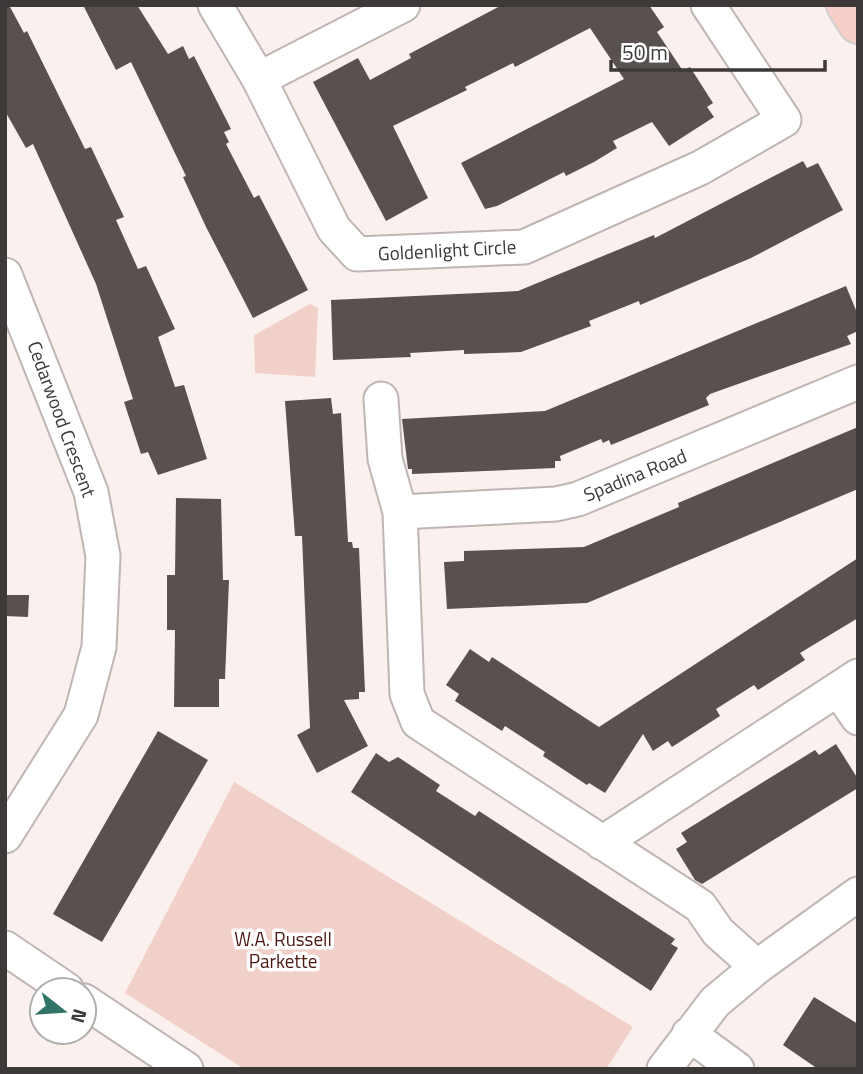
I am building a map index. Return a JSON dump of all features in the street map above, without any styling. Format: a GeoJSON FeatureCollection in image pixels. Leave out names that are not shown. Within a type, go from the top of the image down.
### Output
{"type":"FeatureCollection","features":[{"type":"Feature","properties":{"kind":"main road"},"geometry":{"type":"LineString","coordinates":[[846,5],[858,24]]}},
{"type":"Feature","properties":{"kind":"street","name":"Goldenlight Circle"},"geometry":{"type":"LineString","coordinates":[[215,5],[259,79],[334,229],[358,254],[524,247],[700,168],[784,120],[708,5]]}},
{"type":"Feature","properties":{"kind":"street"},"geometry":{"type":"LineString","coordinates":[[259,79],[403,5]]}},
{"type":"Feature","properties":{"kind":"street","name":"Cedarwood Crescent"},"geometry":{"type":"LineString","coordinates":[[5,275],[91,492],[103,556],[99,647],[81,715],[5,836]]}},
{"type":"Feature","properties":{"kind":"street","name":"Spadina Road"},"geometry":{"type":"LineString","coordinates":[[400,512],[556,503],[578,499],[858,382]]}},
{"type":"Feature","properties":{"kind":"street"},"geometry":{"type":"LineString","coordinates":[[382,398],[385,459],[400,512],[407,694],[412,715],[423,727],[700,906],[718,932],[757,967]]}},
{"type":"Feature","properties":{"kind":"street"},"geometry":{"type":"LineString","coordinates":[[602,843],[848,682],[858,718]]}},
{"type":"Feature","properties":{"kind":"street"},"geometry":{"type":"LineString","coordinates":[[664,1069],[715,1002],[757,967],[858,894]]}},
{"type":"Feature","properties":{"kind":"street"},"geometry":{"type":"LineString","coordinates":[[5,948],[46,976]]}},
{"type":"Feature","properties":{"kind":"street"},"geometry":{"type":"LineString","coordinates":[[98,1010],[186,1069]]}},
{"type":"Feature","properties":{"kind":"street"},"geometry":{"type":"LineString","coordinates":[[689,1034],[737,1069]]}},
{"type":"Feature","properties":{"kind":"green space"},"geometry":{"type":"Polygon","coordinates":[[[310,304],[318,308],[315,377],[255,373],[254,335],[310,304]]]}},
{"type":"Feature","properties":{"kind":"green space","name":"W.A. Russell Parkette"},"geometry":{"type":"Polygon","coordinates":[[[234,782],[633,1027],[606,1069],[244,1069],[125,993],[234,782]]]}},
{"type":"Feature","properties":{"kind":"building"},"geometry":{"type":"Polygon","coordinates":[[[5,5],[9,5],[24,33],[27,31],[85,149],[91,147],[124,217],[116,220],[138,269],[146,266],[175,329],[158,337],[175,387],[184,385],[207,459],[158,475],[148,452],[141,454],[124,402],[133,399],[96,284],[33,144],[26,148],[5,111],[5,5]]]}},
{"type":"Feature","properties":{"kind":"building"},"geometry":{"type":"Polygon","coordinates":[[[83,5],[137,5],[168,54],[183,46],[189,59],[194,56],[231,129],[224,132],[229,142],[226,144],[254,198],[259,195],[308,290],[253,318],[206,227],[183,177],[186,176],[131,62],[116,70],[83,5]]]}},
{"type":"Feature","properties":{"kind":"building"},"geometry":{"type":"Polygon","coordinates":[[[502,5],[649,5],[664,27],[657,32],[683,71],[690,67],[713,103],[707,107],[714,117],[669,146],[652,122],[613,141],[617,148],[594,162],[566,176],[564,172],[497,206],[485,209],[461,163],[624,79],[590,28],[515,67],[513,63],[465,87],[467,90],[393,126],[428,198],[386,221],[313,82],[358,58],[370,80],[411,58],[409,54],[502,5]]]}},
{"type":"Feature","properties":{"kind":"building"},"geometry":{"type":"Polygon","coordinates":[[[803,161],[807,168],[818,163],[843,210],[751,258],[640,305],[639,301],[589,321],[591,326],[521,352],[464,354],[464,350],[410,353],[411,357],[333,360],[331,300],[518,291],[654,235],[655,238],[803,161]]]}},
{"type":"Feature","properties":{"kind":"building"},"geometry":{"type":"Polygon","coordinates":[[[846,286],[858,315],[858,331],[847,336],[851,344],[710,394],[706,398],[709,405],[611,445],[609,440],[603,443],[601,439],[560,456],[561,461],[555,461],[555,468],[412,474],[412,469],[408,469],[402,419],[545,411],[846,286]]]}},
{"type":"Feature","properties":{"kind":"building"},"geometry":{"type":"Polygon","coordinates":[[[331,398],[333,414],[341,413],[348,542],[352,542],[353,548],[359,548],[365,692],[359,692],[359,699],[344,700],[368,746],[317,773],[297,735],[310,728],[302,536],[295,536],[285,401],[331,398]]]}},
{"type":"Feature","properties":{"kind":"building"},"geometry":{"type":"Polygon","coordinates":[[[858,427],[858,489],[587,603],[447,609],[444,562],[464,561],[464,551],[584,547],[679,507],[678,503],[858,427]]]}},
{"type":"Feature","properties":{"kind":"building"},"geometry":{"type":"Polygon","coordinates":[[[176,498],[221,499],[223,580],[229,580],[225,679],[219,679],[219,707],[174,707],[175,630],[167,630],[167,575],[175,575],[176,498]]]}},
{"type":"Feature","properties":{"kind":"building"},"geometry":{"type":"Polygon","coordinates":[[[858,558],[858,618],[800,653],[805,660],[758,690],[754,685],[716,709],[720,716],[672,747],[668,741],[653,751],[643,734],[605,793],[589,783],[587,785],[543,756],[545,752],[505,726],[502,731],[455,701],[459,694],[446,685],[470,649],[489,662],[492,657],[599,727],[858,558]]]}},
{"type":"Feature","properties":{"kind":"building"},"geometry":{"type":"Polygon","coordinates":[[[5,595],[29,595],[28,617],[5,616],[5,595]]]}},
{"type":"Feature","properties":{"kind":"building"},"geometry":{"type":"Polygon","coordinates":[[[158,731],[208,760],[102,942],[53,914],[158,731]]]}},
{"type":"Feature","properties":{"kind":"building"},"geometry":{"type":"Polygon","coordinates":[[[836,744],[858,779],[858,788],[702,884],[695,880],[676,849],[687,842],[681,833],[815,750],[819,755],[836,744]]]}},
{"type":"Feature","properties":{"kind":"building"},"geometry":{"type":"Polygon","coordinates":[[[376,753],[389,762],[398,757],[440,785],[436,791],[475,816],[479,811],[675,939],[671,944],[678,948],[651,991],[351,792],[376,753]]]}},
{"type":"Feature","properties":{"kind":"building"},"geometry":{"type":"Polygon","coordinates":[[[814,997],[858,1024],[858,1069],[818,1069],[783,1045],[814,997]]]}}]}
